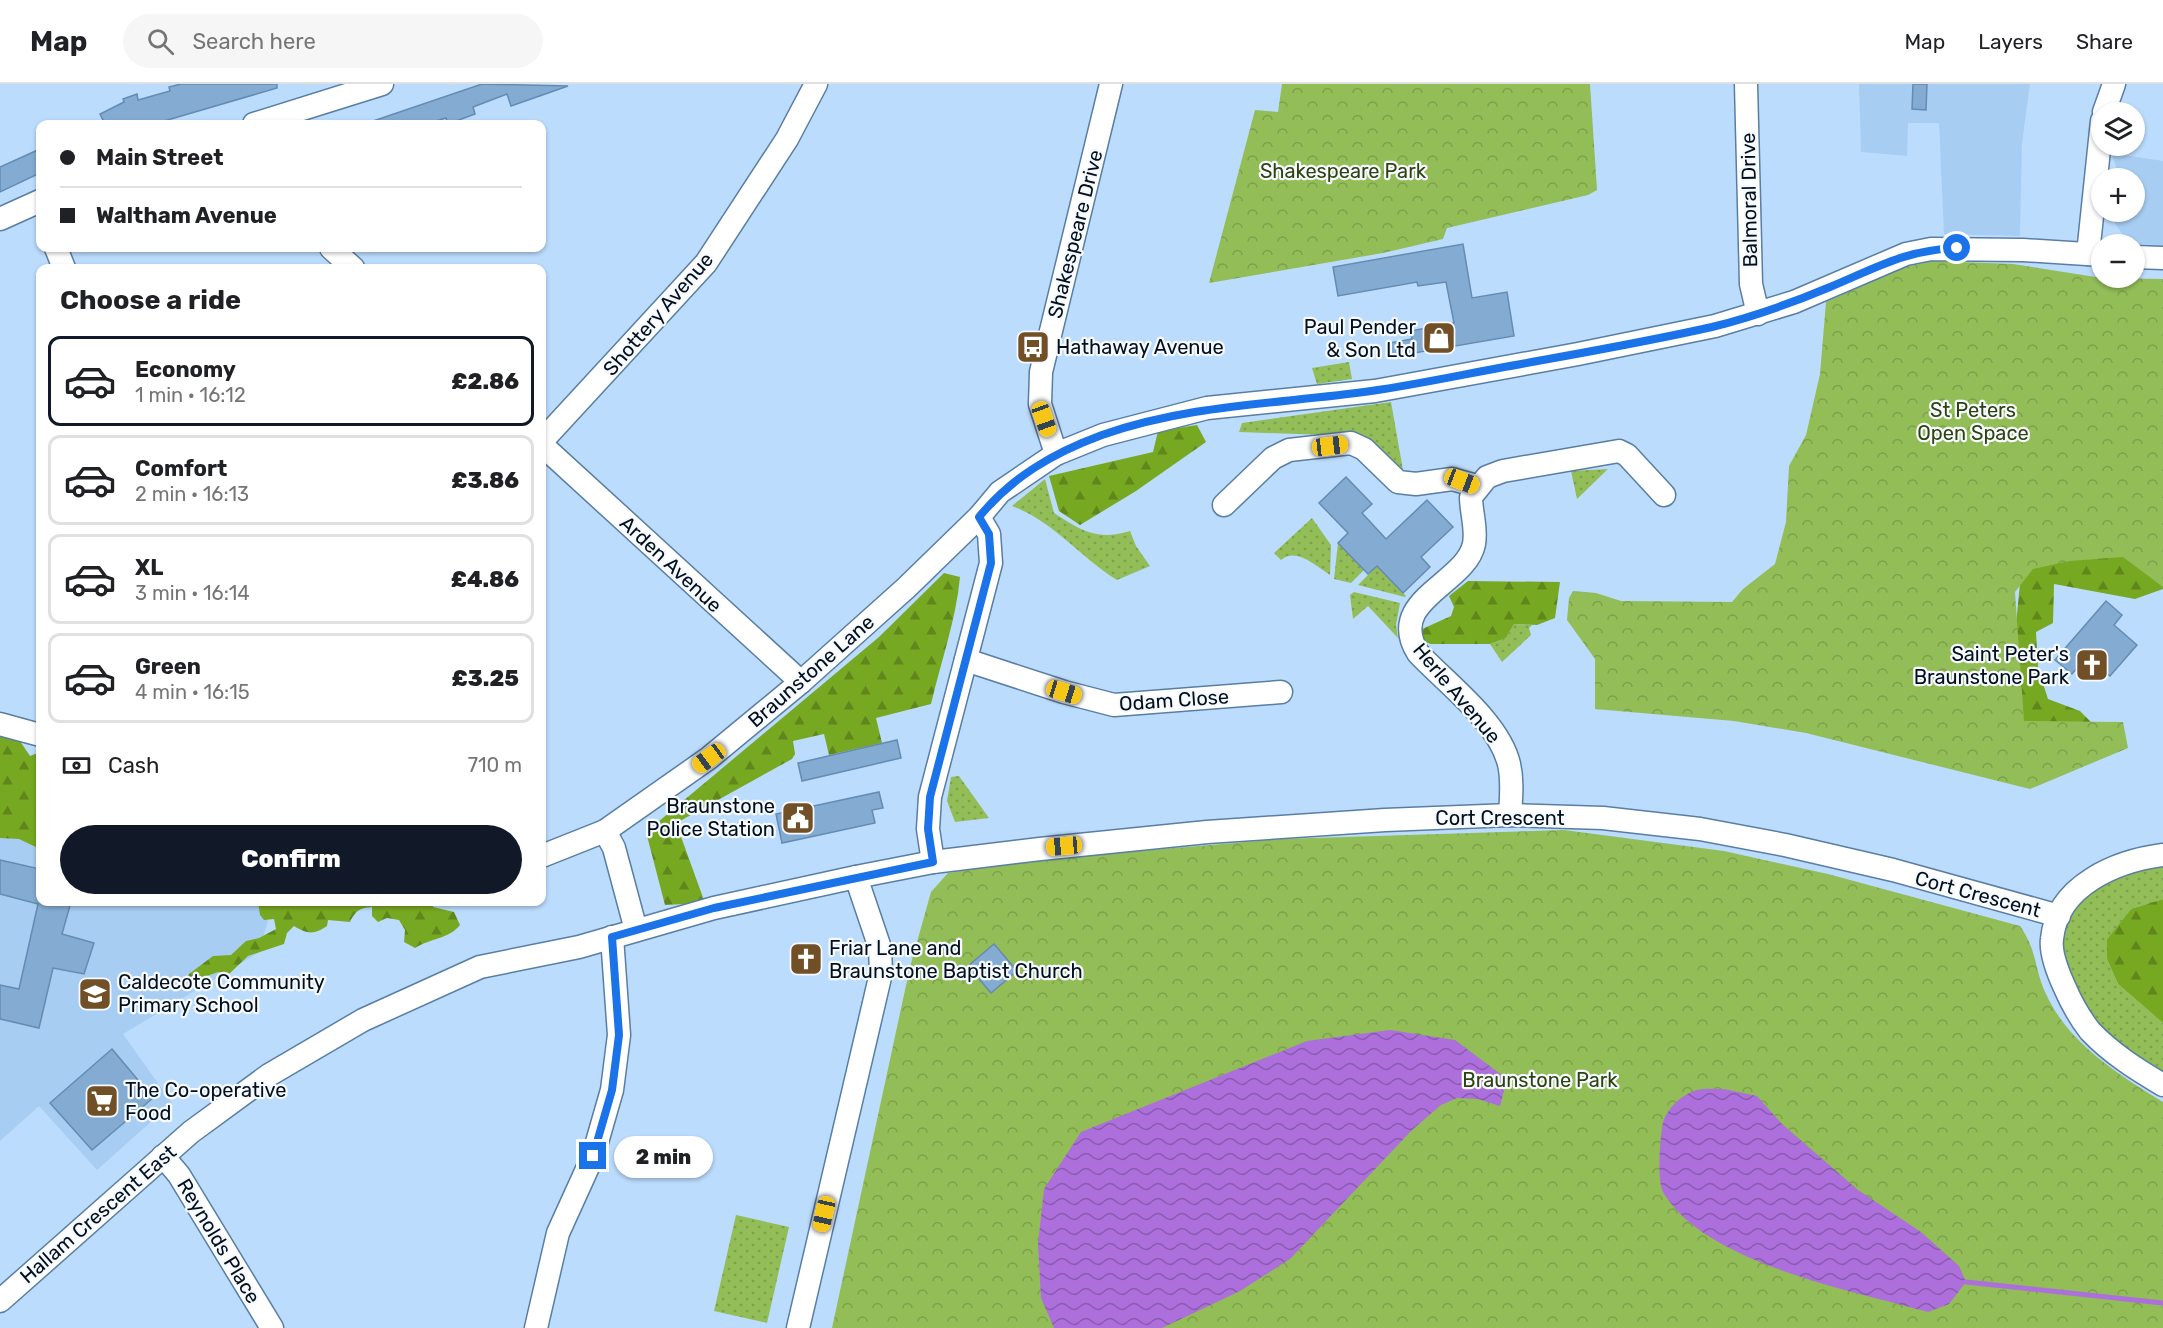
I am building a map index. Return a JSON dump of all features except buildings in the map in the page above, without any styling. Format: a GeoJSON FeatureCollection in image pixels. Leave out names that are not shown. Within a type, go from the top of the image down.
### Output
{"type":"FeatureCollection","features":[{"type":"Feature","properties":{"kind":"street"},"geometry":{"type":"LineString","coordinates":[[273,120],[382,84]]}},
{"type":"Feature","properties":{"kind":"street","name":"Shottery Avenue"},"geometry":{"type":"LineString","coordinates":[[546,439],[706,263],[787,139],[816,84]]}},
{"type":"Feature","properties":{"kind":"street","name":"Shakespeare Drive"},"geometry":{"type":"LineString","coordinates":[[1056,454],[1040,404],[1041,372],[1111,84]]}},
{"type":"Feature","properties":{"kind":"street","name":"Balmoral Drive"},"geometry":{"type":"LineString","coordinates":[[1746,84],[1751,284],[1758,314]]}},
{"type":"Feature","properties":{"kind":"street"},"geometry":{"type":"LineString","coordinates":[[2108,102],[2114,84]]}},
{"type":"Feature","properties":{"kind":"street"},"geometry":{"type":"LineString","coordinates":[[2096,234],[2100,156]]}},
{"type":"Feature","properties":{"kind":"street"},"geometry":{"type":"LineString","coordinates":[[0,219],[36,204]]}},
{"type":"Feature","properties":{"kind":"street","name":"Braunstone Lane"},"geometry":{"type":"LineString","coordinates":[[546,854],[605,831],[709,758],[801,682],[906,588],[979,517],[999,492],[1056,454],[1103,435],[1175,414],[1207,408],[1375,391],[1599,350],[1758,314],[1906,254],[1931,249],[2023,250],[2091,255]]}},
{"type":"Feature","properties":{"kind":"street"},"geometry":{"type":"LineString","coordinates":[[335,252],[348,264]]}},
{"type":"Feature","properties":{"kind":"street"},"geometry":{"type":"LineString","coordinates":[[2145,257],[2163,258]]}},
{"type":"Feature","properties":{"kind":"street"},"geometry":{"type":"LineString","coordinates":[[1224,505],[1273,458],[1289,450],[1351,443],[1364,449],[1398,482],[1416,484],[1452,479],[1477,486],[1487,477],[1503,471],[1619,452],[1626,455],[1664,495]]}},
{"type":"Feature","properties":{"kind":"street","name":"Arden Avenue"},"geometry":{"type":"LineString","coordinates":[[546,447],[801,682]]}},
{"type":"Feature","properties":{"kind":"street","name":"Herle Avenue"},"geometry":{"type":"LineString","coordinates":[[1477,486],[1470,497],[1474,545],[1464,561],[1419,604],[1411,622],[1410,633],[1412,643],[1418,653],[1478,713],[1501,741],[1509,764],[1512,788],[1510,815]]}},
{"type":"Feature","properties":{"kind":"street"},"geometry":{"type":"LineString","coordinates":[[933,862],[928,829],[930,797],[991,563],[989,534],[979,517]]}},
{"type":"Feature","properties":{"kind":"street","name":"Odam Close"},"geometry":{"type":"LineString","coordinates":[[966,660],[1064,692],[1114,705],[1281,692]]}},
{"type":"Feature","properties":{"kind":"street"},"geometry":{"type":"LineString","coordinates":[[0,724],[36,734]]}},
{"type":"Feature","properties":{"kind":"street","name":"Cort Crescent"},"geometry":{"type":"LineString","coordinates":[[933,862],[1207,832],[1385,820],[1510,815],[1603,818],[1711,831],[1893,870],[2059,916]]}},
{"type":"Feature","properties":{"kind":"street"},"geometry":{"type":"LineString","coordinates":[[605,831],[614,848],[636,930]]}},
{"type":"Feature","properties":{"kind":"street","name":"Cort Crescent"},"geometry":{"type":"LineString","coordinates":[[2163,855],[2139,858],[2106,871],[2076,890],[2059,916],[2051,940],[2060,978],[2089,1029],[2121,1060],[2163,1085]]}},
{"type":"Feature","properties":{"kind":"street","name":"Hallam Crescent East"},"geometry":{"type":"LineString","coordinates":[[0,1301],[163,1156],[269,1075],[363,1020],[480,967],[579,947],[714,908],[933,862]]}},
{"type":"Feature","properties":{"kind":"street"},"geometry":{"type":"LineString","coordinates":[[798,1328],[882,974],[880,948],[856,877]]}},
{"type":"Feature","properties":{"kind":"street"},"geometry":{"type":"LineString","coordinates":[[536,1328],[558,1233],[593,1156],[612,1090],[619,1035],[612,937]]}},
{"type":"Feature","properties":{"kind":"street","name":"Reynolds Place"},"geometry":{"type":"LineString","coordinates":[[163,1156],[179,1175],[272,1328]]}},
{"type":"Feature","properties":{"kind":"shaded area"},"geometry":{"type":"Polygon","coordinates":[[[1859,84],[2030,84],[2022,143],[2020,236],[1944,234],[1939,123],[1908,123],[1907,156],[1861,152],[1859,84]]]}},
{"type":"Feature","properties":{"kind":"shaded area"},"geometry":{"type":"Polygon","coordinates":[[[2112,156],[2163,161],[2163,248],[2145,245],[2145,234],[2122,234],[2114,222],[2145,222],[2145,168],[2116,168],[2112,156]]]}},
{"type":"Feature","properties":{"kind":"shaded area","name":"Caldecote Community Primary School"},"geometry":{"type":"Polygon","coordinates":[[[0,817],[36,827],[36,906],[273,906],[258,953],[123,1034],[172,1103],[97,1170],[39,1106],[0,1141],[0,817]]]}},
{"type":"Feature","properties":{"kind":"green space","name":"Shakespeare Park"},"geometry":{"type":"Polygon","coordinates":[[[1282,84],[1590,84],[1597,190],[1588,195],[1447,228],[1443,239],[1383,253],[1209,283],[1255,110],[1278,112],[1282,84]]]}},
{"type":"Feature","properties":{"kind":"green space","name":"St Peters Open Space"},"geometry":{"type":"Polygon","coordinates":[[[1933,261],[2013,264],[2091,276],[2091,288],[2145,288],[2145,279],[2163,279],[2163,587],[2123,557],[2070,561],[2033,569],[2015,592],[2024,721],[2123,722],[2128,748],[2030,789],[1806,733],[1734,721],[1595,709],[1595,659],[1567,620],[1569,598],[1573,591],[1596,593],[1621,601],[1732,602],[1743,589],[1775,564],[1786,522],[1789,466],[1806,435],[1820,374],[1826,302],[1905,267],[1933,261]]]}},
{"type":"Feature","properties":{"kind":"green space"},"geometry":{"type":"Polygon","coordinates":[[[1349,362],[1352,379],[1317,384],[1312,368],[1349,362]]]}},
{"type":"Feature","properties":{"kind":"green space"},"geometry":{"type":"Polygon","coordinates":[[[1391,402],[1403,470],[1372,440],[1355,436],[1239,432],[1242,423],[1391,402]]]}},
{"type":"Feature","properties":{"kind":"green space"},"geometry":{"type":"Polygon","coordinates":[[[1197,425],[1206,442],[1136,491],[1080,525],[1059,511],[1049,476],[1153,452],[1158,431],[1197,425]]]}},
{"type":"Feature","properties":{"kind":"green space"},"geometry":{"type":"Polygon","coordinates":[[[1608,469],[1577,499],[1571,471],[1608,469]]]}},
{"type":"Feature","properties":{"kind":"green space"},"geometry":{"type":"Polygon","coordinates":[[[1045,479],[1054,513],[1090,532],[1108,535],[1130,531],[1136,546],[1150,566],[1117,580],[1053,530],[1012,506],[1045,479]]]}},
{"type":"Feature","properties":{"kind":"green space"},"geometry":{"type":"Polygon","coordinates":[[[1312,518],[1331,545],[1330,575],[1306,559],[1293,556],[1281,560],[1274,553],[1312,518]]]}},
{"type":"Feature","properties":{"kind":"green space"},"geometry":{"type":"Polygon","coordinates":[[[2163,537],[2163,589],[2135,599],[2054,584],[2053,623],[2036,632],[2038,668],[2048,699],[2080,711],[2091,722],[2077,751],[1963,701],[2009,697],[2020,583],[2013,557],[2163,537]]]}},
{"type":"Feature","properties":{"kind":"green space"},"geometry":{"type":"Polygon","coordinates":[[[1338,543],[1364,570],[1351,583],[1334,579],[1338,543]]]}},
{"type":"Feature","properties":{"kind":"green space"},"geometry":{"type":"Polygon","coordinates":[[[1377,566],[1406,596],[1405,597],[1358,585],[1377,566]]]}},
{"type":"Feature","properties":{"kind":"green space"},"geometry":{"type":"Polygon","coordinates":[[[944,573],[960,577],[952,625],[931,704],[876,718],[882,743],[829,755],[824,734],[793,741],[795,754],[792,759],[680,821],[680,834],[705,903],[665,905],[646,832],[879,637],[944,573]]]}},
{"type":"Feature","properties":{"kind":"green space"},"geometry":{"type":"Polygon","coordinates":[[[1468,581],[1560,582],[1555,618],[1537,625],[1514,624],[1506,638],[1490,644],[1431,644],[1422,641],[1420,630],[1451,616],[1454,607],[1449,596],[1468,581]]]}},
{"type":"Feature","properties":{"kind":"green space"},"geometry":{"type":"Polygon","coordinates":[[[1354,592],[1400,603],[1396,625],[1398,638],[1368,606],[1353,619],[1350,595],[1354,592]]]}},
{"type":"Feature","properties":{"kind":"green space"},"geometry":{"type":"Polygon","coordinates":[[[1514,624],[1532,625],[1529,628],[1531,635],[1502,662],[1490,644],[1506,638],[1514,624]]]}},
{"type":"Feature","properties":{"kind":"green space"},"geometry":{"type":"Polygon","coordinates":[[[0,734],[20,741],[30,756],[36,754],[36,847],[19,839],[0,838],[0,734]]]}},
{"type":"Feature","properties":{"kind":"green space"},"geometry":{"type":"Polygon","coordinates":[[[959,776],[989,818],[955,822],[947,801],[951,777],[959,776]]]}},
{"type":"Feature","properties":{"kind":"green space","name":"Braunstone Park"},"geometry":{"type":"Polygon","coordinates":[[[1564,830],[1724,851],[1828,874],[2020,926],[2030,944],[2046,994],[2067,1028],[2112,1069],[2163,1102],[2163,1328],[832,1328],[910,967],[931,892],[948,873],[1034,860],[1282,839],[1564,830]]]}},
{"type":"Feature","properties":{"kind":"green space"},"geometry":{"type":"Polygon","coordinates":[[[2163,862],[2163,899],[2131,909],[2107,939],[2107,959],[2118,984],[2163,1023],[2163,1078],[2154,1073],[2083,1011],[2062,952],[2064,929],[2076,908],[2093,889],[2144,865],[2163,862]]]}},
{"type":"Feature","properties":{"kind":"green space"},"geometry":{"type":"Polygon","coordinates":[[[2163,899],[2163,1023],[2118,984],[2107,959],[2107,939],[2131,909],[2163,899]]]}},
{"type":"Feature","properties":{"kind":"green space"},"geometry":{"type":"Polygon","coordinates":[[[259,906],[433,906],[454,912],[460,925],[451,933],[415,948],[404,942],[405,930],[399,920],[387,918],[378,922],[372,916],[372,907],[364,908],[356,912],[350,922],[328,920],[327,926],[318,931],[307,932],[294,926],[287,933],[284,944],[248,956],[227,976],[218,972],[187,983],[189,974],[213,956],[231,955],[246,941],[259,938],[276,929],[274,919],[264,920],[260,915],[259,906]]]}},
{"type":"Feature","properties":{"kind":"green space"},"geometry":{"type":"Polygon","coordinates":[[[736,1215],[789,1227],[767,1323],[714,1311],[736,1215]]]}},
{"type":"Feature","properties":{"kind":"water"},"geometry":{"type":"Polygon","coordinates":[[[1390,1030],[1455,1040],[1507,1079],[1500,1106],[1478,1099],[1457,1098],[1441,1105],[1412,1130],[1290,1259],[1240,1291],[1162,1328],[1054,1328],[1041,1298],[1038,1244],[1044,1189],[1081,1132],[1307,1041],[1390,1030]]]}},
{"type":"Feature","properties":{"kind":"water"},"geometry":{"type":"Polygon","coordinates":[[[1703,1089],[1724,1089],[1757,1096],[1782,1124],[1858,1190],[1921,1232],[1959,1266],[1966,1282],[1949,1304],[1928,1312],[1822,1284],[1745,1256],[1711,1238],[1683,1217],[1661,1187],[1663,1122],[1674,1104],[1691,1092],[1703,1089]]]}},
{"type":"Feature","properties":{"kind":"waterway"},"geometry":{"type":"LineString","coordinates":[[1966,1282],[2163,1303]]}},
{"type":"Feature","properties":{"kind":"place","name":"Paul Pender & Son Ltd"},"geometry":{"type":"Point","coordinates":[1439,338]}},
{"type":"Feature","properties":{"kind":"place","name":"Hathaway Avenue"},"geometry":{"type":"Point","coordinates":[1033,347]}},
{"type":"Feature","properties":{"kind":"place","name":"Saint Peter's Braunstone Park"},"geometry":{"type":"Point","coordinates":[2092,665]}},
{"type":"Feature","properties":{"kind":"place","name":"Braunstone Police Station"},"geometry":{"type":"Point","coordinates":[798,818]}},
{"type":"Feature","properties":{"kind":"place","name":"Friar Lane and Braunstone Baptist Church"},"geometry":{"type":"Point","coordinates":[806,959]}},
{"type":"Feature","properties":{"kind":"place","name":"Caldecote Community Primary School"},"geometry":{"type":"Point","coordinates":[95,994]}},
{"type":"Feature","properties":{"kind":"place","name":"The Co-operative Food"},"geometry":{"type":"Point","coordinates":[102,1101]}},
{"type":"Feature","properties":{"kind":"route"},"geometry":{"type":"LineString","coordinates":[[593,1156],[612,1090],[619,1035],[612,937],[714,908],[838,880],[933,862],[928,829],[930,797],[991,563],[989,534],[979,517],[999,492],[1022,475],[1056,454],[1103,435],[1175,414],[1207,408],[1375,391],[1715,326],[1794,302],[1906,254],[1931,249],[1957,248]]}}]}
